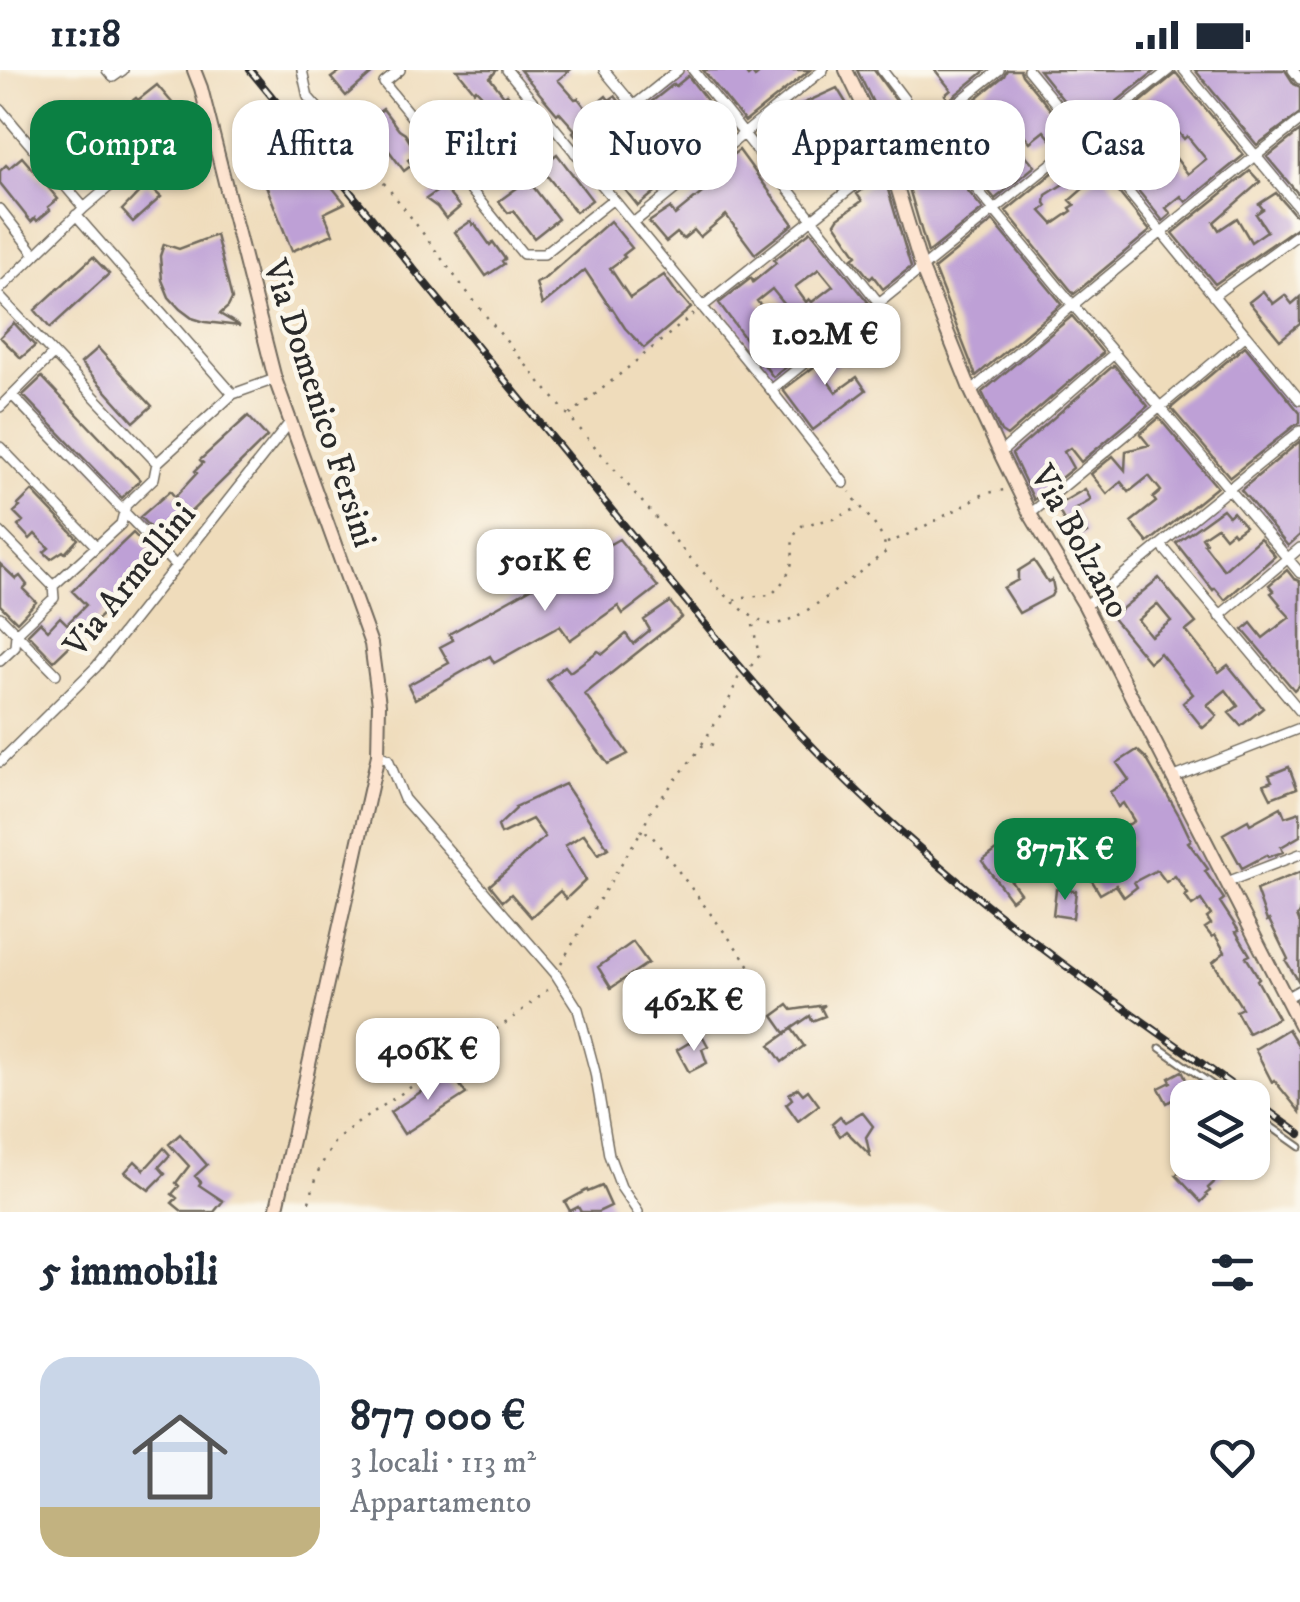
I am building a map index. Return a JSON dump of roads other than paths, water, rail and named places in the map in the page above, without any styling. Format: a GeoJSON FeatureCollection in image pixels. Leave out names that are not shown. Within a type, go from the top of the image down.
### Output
{"type":"FeatureCollection","features":[{"type":"Feature","properties":{"kind":"main road","name":"Via Domenico Fersini"},"geometry":{"type":"LineString","coordinates":[[194,70],[203,100]]}},
{"type":"Feature","properties":{"kind":"main road","name":"Via Bolzano"},"geometry":{"type":"LineString","coordinates":[[846,70],[860,100]]}},
{"type":"Feature","properties":{"kind":"main road","name":"Via Domenico Fersini"},"geometry":{"type":"LineString","coordinates":[[212,132],[276,380],[371,644],[379,704],[378,754],[276,1212]]}},
{"type":"Feature","properties":{"kind":"main road","name":"Via Bolzano"},"geometry":{"type":"LineString","coordinates":[[898,190],[922,269],[1000,454],[1030,514],[1085,606],[1300,1025]]}},
{"type":"Feature","properties":{"kind":"street"},"geometry":{"type":"LineString","coordinates":[[107,70],[112,77],[123,70]]}},
{"type":"Feature","properties":{"kind":"street"},"geometry":{"type":"LineString","coordinates":[[302,70],[311,100]]}},
{"type":"Feature","properties":{"kind":"street"},"geometry":{"type":"LineString","coordinates":[[400,70],[384,83],[524,254],[544,254],[612,198]]}},
{"type":"Feature","properties":{"kind":"street"},"geometry":{"type":"LineString","coordinates":[[506,70],[573,151]]}},
{"type":"Feature","properties":{"kind":"street"},"geometry":{"type":"LineString","coordinates":[[604,70],[629,100]]}},
{"type":"Feature","properties":{"kind":"street"},"geometry":{"type":"LineString","coordinates":[[641,100],[678,70]]}},
{"type":"Feature","properties":{"kind":"street"},"geometry":{"type":"LineString","coordinates":[[693,70],[879,303]]}},
{"type":"Feature","properties":{"kind":"street"},"geometry":{"type":"LineString","coordinates":[[633,223],[823,70]]}},
{"type":"Feature","properties":{"kind":"street"},"geometry":{"type":"LineString","coordinates":[[882,70],[905,100]]}},
{"type":"Feature","properties":{"kind":"street"},"geometry":{"type":"LineString","coordinates":[[961,100],[999,70]]}},
{"type":"Feature","properties":{"kind":"street"},"geometry":{"type":"LineString","coordinates":[[1028,70],[1053,100]]}},
{"type":"Feature","properties":{"kind":"street"},"geometry":{"type":"LineString","coordinates":[[1169,70],[1082,136],[1300,400]]}},
{"type":"Feature","properties":{"kind":"street"},"geometry":{"type":"LineString","coordinates":[[1184,70],[1300,208]]}},
{"type":"Feature","properties":{"kind":"street"},"geometry":{"type":"LineString","coordinates":[[1293,70],[1300,79]]}},
{"type":"Feature","properties":{"kind":"street"},"geometry":{"type":"LineString","coordinates":[[0,109],[233,394]]}},
{"type":"Feature","properties":{"kind":"street"},"geometry":{"type":"LineString","coordinates":[[971,391],[1300,122]]}},
{"type":"Feature","properties":{"kind":"street"},"geometry":{"type":"LineString","coordinates":[[770,390],[1045,169]]}},
{"type":"Feature","properties":{"kind":"street"},"geometry":{"type":"LineString","coordinates":[[0,289],[105,190]]}},
{"type":"Feature","properties":{"kind":"street"},"geometry":{"type":"LineString","coordinates":[[605,190],[844,482]]}},
{"type":"Feature","properties":{"kind":"street"},"geometry":{"type":"LineString","coordinates":[[702,307],[847,190]]}},
{"type":"Feature","properties":{"kind":"street"},"geometry":{"type":"LineString","coordinates":[[977,190],[1300,574]]}},
{"type":"Feature","properties":{"kind":"street"},"geometry":{"type":"LineString","coordinates":[[0,209],[35,254]]}},
{"type":"Feature","properties":{"kind":"street"},"geometry":{"type":"LineString","coordinates":[[1214,296],[1300,233]]}},
{"type":"Feature","properties":{"kind":"street"},"geometry":{"type":"LineString","coordinates":[[0,297],[158,463]]}},
{"type":"Feature","properties":{"kind":"street"},"geometry":{"type":"LineString","coordinates":[[1030,514],[1246,335]]}},
{"type":"Feature","properties":{"kind":"street"},"geometry":{"type":"LineString","coordinates":[[1000,454],[1115,353]]}},
{"type":"Feature","properties":{"kind":"street"},"geometry":{"type":"LineString","coordinates":[[0,407],[53,354]]}},
{"type":"Feature","properties":{"kind":"street"},"geometry":{"type":"LineString","coordinates":[[53,586],[121,524],[126,505],[154,478],[158,463],[233,394],[276,380]]}},
{"type":"Feature","properties":{"kind":"street"},"geometry":{"type":"LineString","coordinates":[[12,395],[176,566]]}},
{"type":"Feature","properties":{"kind":"street","name":"Via Armellini"},"geometry":{"type":"LineString","coordinates":[[0,762],[96,668],[290,420]]}},
{"type":"Feature","properties":{"kind":"street"},"geometry":{"type":"LineString","coordinates":[[1085,606],[1300,431]]}},
{"type":"Feature","properties":{"kind":"street"},"geometry":{"type":"LineString","coordinates":[[0,447],[96,546]]}},
{"type":"Feature","properties":{"kind":"street"},"geometry":{"type":"LineString","coordinates":[[0,532],[53,586],[54,598],[16,634],[14,647],[0,662]]}},
{"type":"Feature","properties":{"kind":"street"},"geometry":{"type":"LineString","coordinates":[[1161,545],[1300,711]]}},
{"type":"Feature","properties":{"kind":"street"},"geometry":{"type":"LineString","coordinates":[[1218,616],[1300,548]]}},
{"type":"Feature","properties":{"kind":"street"},"geometry":{"type":"LineString","coordinates":[[0,617],[56,674]]}},
{"type":"Feature","properties":{"kind":"street"},"geometry":{"type":"LineString","coordinates":[[1172,778],[1300,728]]}},
{"type":"Feature","properties":{"kind":"street"},"geometry":{"type":"LineString","coordinates":[[378,754],[388,759],[404,798],[558,976],[578,1009],[595,1072],[609,1156],[621,1186],[638,1212]]}},
{"type":"Feature","properties":{"kind":"street"},"geometry":{"type":"LineString","coordinates":[[1227,882],[1300,854]]}},
{"type":"Feature","properties":{"kind":"street"},"geometry":{"type":"LineString","coordinates":[[1286,998],[1300,990]]}},
{"type":"Feature","properties":{"kind":"lane"},"geometry":{"type":"LineString","coordinates":[[1160,1048],[1205,1080]]}},
{"type":"Feature","properties":{"kind":"lane"},"geometry":{"type":"LineString","coordinates":[[1270,1126],[1300,1147]]}},
{"type":"Feature","properties":{"kind":"railway"},"geometry":{"type":"LineString","coordinates":[[250,70],[738,664],[829,763],[894,826],[997,913],[1225,1080]]}},
{"type":"Feature","properties":{"kind":"railway"},"geometry":{"type":"LineString","coordinates":[[1270,1112],[1300,1134]]}}]}
